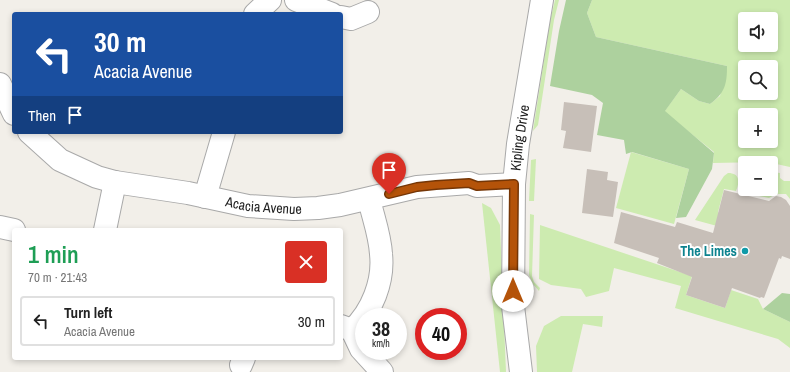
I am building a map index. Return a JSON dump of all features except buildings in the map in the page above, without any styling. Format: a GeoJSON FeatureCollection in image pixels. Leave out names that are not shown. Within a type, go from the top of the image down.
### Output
{"type":"FeatureCollection","features":[{"type":"Feature","properties":{"kind":"street"},"geometry":{"type":"LineString","coordinates":[[257,12],[270,0]]}},
{"type":"Feature","properties":{"kind":"street"},"geometry":{"type":"LineString","coordinates":[[296,0],[327,12]]}},
{"type":"Feature","properties":{"kind":"street","name":"Kipling Drive"},"geometry":{"type":"LineString","coordinates":[[521,372],[513,306],[514,184],[520,129],[542,0]]}},
{"type":"Feature","properties":{"kind":"street"},"geometry":{"type":"LineString","coordinates":[[343,17],[351,19],[368,12]]}},
{"type":"Feature","properties":{"kind":"street"},"geometry":{"type":"LineString","coordinates":[[0,84],[12,110]]}},
{"type":"Feature","properties":{"kind":"street","name":"Acacia Avenue"},"geometry":{"type":"LineString","coordinates":[[31,134],[60,160],[97,177],[115,182],[206,196],[248,206],[294,209],[340,205],[417,187],[469,183],[477,186],[514,184]]}},
{"type":"Feature","properties":{"kind":"street"},"geometry":{"type":"LineString","coordinates":[[206,196],[223,134]]}},
{"type":"Feature","properties":{"kind":"street"},"geometry":{"type":"LineString","coordinates":[[105,228],[115,182]]}},
{"type":"Feature","properties":{"kind":"street"},"geometry":{"type":"LineString","coordinates":[[369,199],[382,255],[381,269],[376,295],[363,318],[346,328],[382,372]]}},
{"type":"Feature","properties":{"kind":"street"},"geometry":{"type":"LineString","coordinates":[[0,227],[12,230]]}},
{"type":"Feature","properties":{"kind":"green space"},"geometry":{"type":"Polygon","coordinates":[[[555,0],[559,0],[554,20],[538,125],[533,131],[550,21],[555,0]]]}},
{"type":"Feature","properties":{"kind":"green space"},"geometry":{"type":"Polygon","coordinates":[[[566,0],[592,0],[587,13],[596,37],[727,66],[726,83],[724,88],[719,96],[710,104],[699,101],[681,89],[665,111],[714,153],[712,169],[686,217],[676,218],[689,169],[632,152],[626,154],[624,140],[597,135],[603,103],[592,95],[550,86],[559,31],[566,0]]]}},
{"type":"Feature","properties":{"kind":"green space"},"geometry":{"type":"Polygon","coordinates":[[[592,0],[790,0],[790,167],[778,164],[778,156],[738,156],[738,163],[713,163],[714,152],[664,112],[681,89],[699,101],[710,104],[720,96],[727,66],[596,37],[587,13],[592,0]]]}},
{"type":"Feature","properties":{"kind":"green space"},"geometry":{"type":"Polygon","coordinates":[[[631,152],[689,169],[674,224],[616,208],[631,152]]]}},
{"type":"Feature","properties":{"kind":"green space"},"geometry":{"type":"Polygon","coordinates":[[[536,159],[534,201],[529,201],[531,160],[536,159]]]}},
{"type":"Feature","properties":{"kind":"green space"},"geometry":{"type":"Polygon","coordinates":[[[728,173],[732,173],[737,176],[738,184],[736,191],[724,189],[718,212],[720,214],[717,226],[695,220],[724,176],[728,173]]]}},
{"type":"Feature","properties":{"kind":"green space"},"geometry":{"type":"Polygon","coordinates":[[[778,173],[780,173],[780,178],[784,181],[790,181],[790,199],[786,194],[778,194],[778,173]]]}},
{"type":"Feature","properties":{"kind":"green space"},"geometry":{"type":"Polygon","coordinates":[[[759,196],[772,196],[769,198],[759,196]]]}},
{"type":"Feature","properties":{"kind":"green space"},"geometry":{"type":"Polygon","coordinates":[[[482,203],[491,208],[500,225],[506,372],[500,372],[482,203]]]}},
{"type":"Feature","properties":{"kind":"green space"},"geometry":{"type":"Polygon","coordinates":[[[530,214],[534,215],[532,276],[534,282],[540,288],[539,291],[533,284],[529,275],[530,214]]]}},
{"type":"Feature","properties":{"kind":"green space"},"geometry":{"type":"Polygon","coordinates":[[[540,225],[692,276],[686,295],[725,308],[731,290],[758,299],[763,309],[790,322],[790,348],[778,339],[675,308],[681,286],[614,268],[609,291],[586,297],[581,289],[551,285],[539,279],[540,225]]]}},
{"type":"Feature","properties":{"kind":"green space"},"geometry":{"type":"Polygon","coordinates":[[[782,293],[790,294],[790,322],[763,309],[782,293]]]}},
{"type":"Feature","properties":{"kind":"green space"},"geometry":{"type":"Polygon","coordinates":[[[561,316],[603,316],[602,327],[583,324],[572,372],[537,372],[536,346],[544,326],[561,316]]]}},
{"type":"Feature","properties":{"kind":"place","name":"The Limes"},"geometry":{"type":"Point","coordinates":[745,251]}},
{"type":"Feature","properties":{"kind":"route"},"geometry":{"type":"LineString","coordinates":[[389,194],[417,187],[436,185],[469,183],[477,186],[514,184],[513,291]]}}]}
